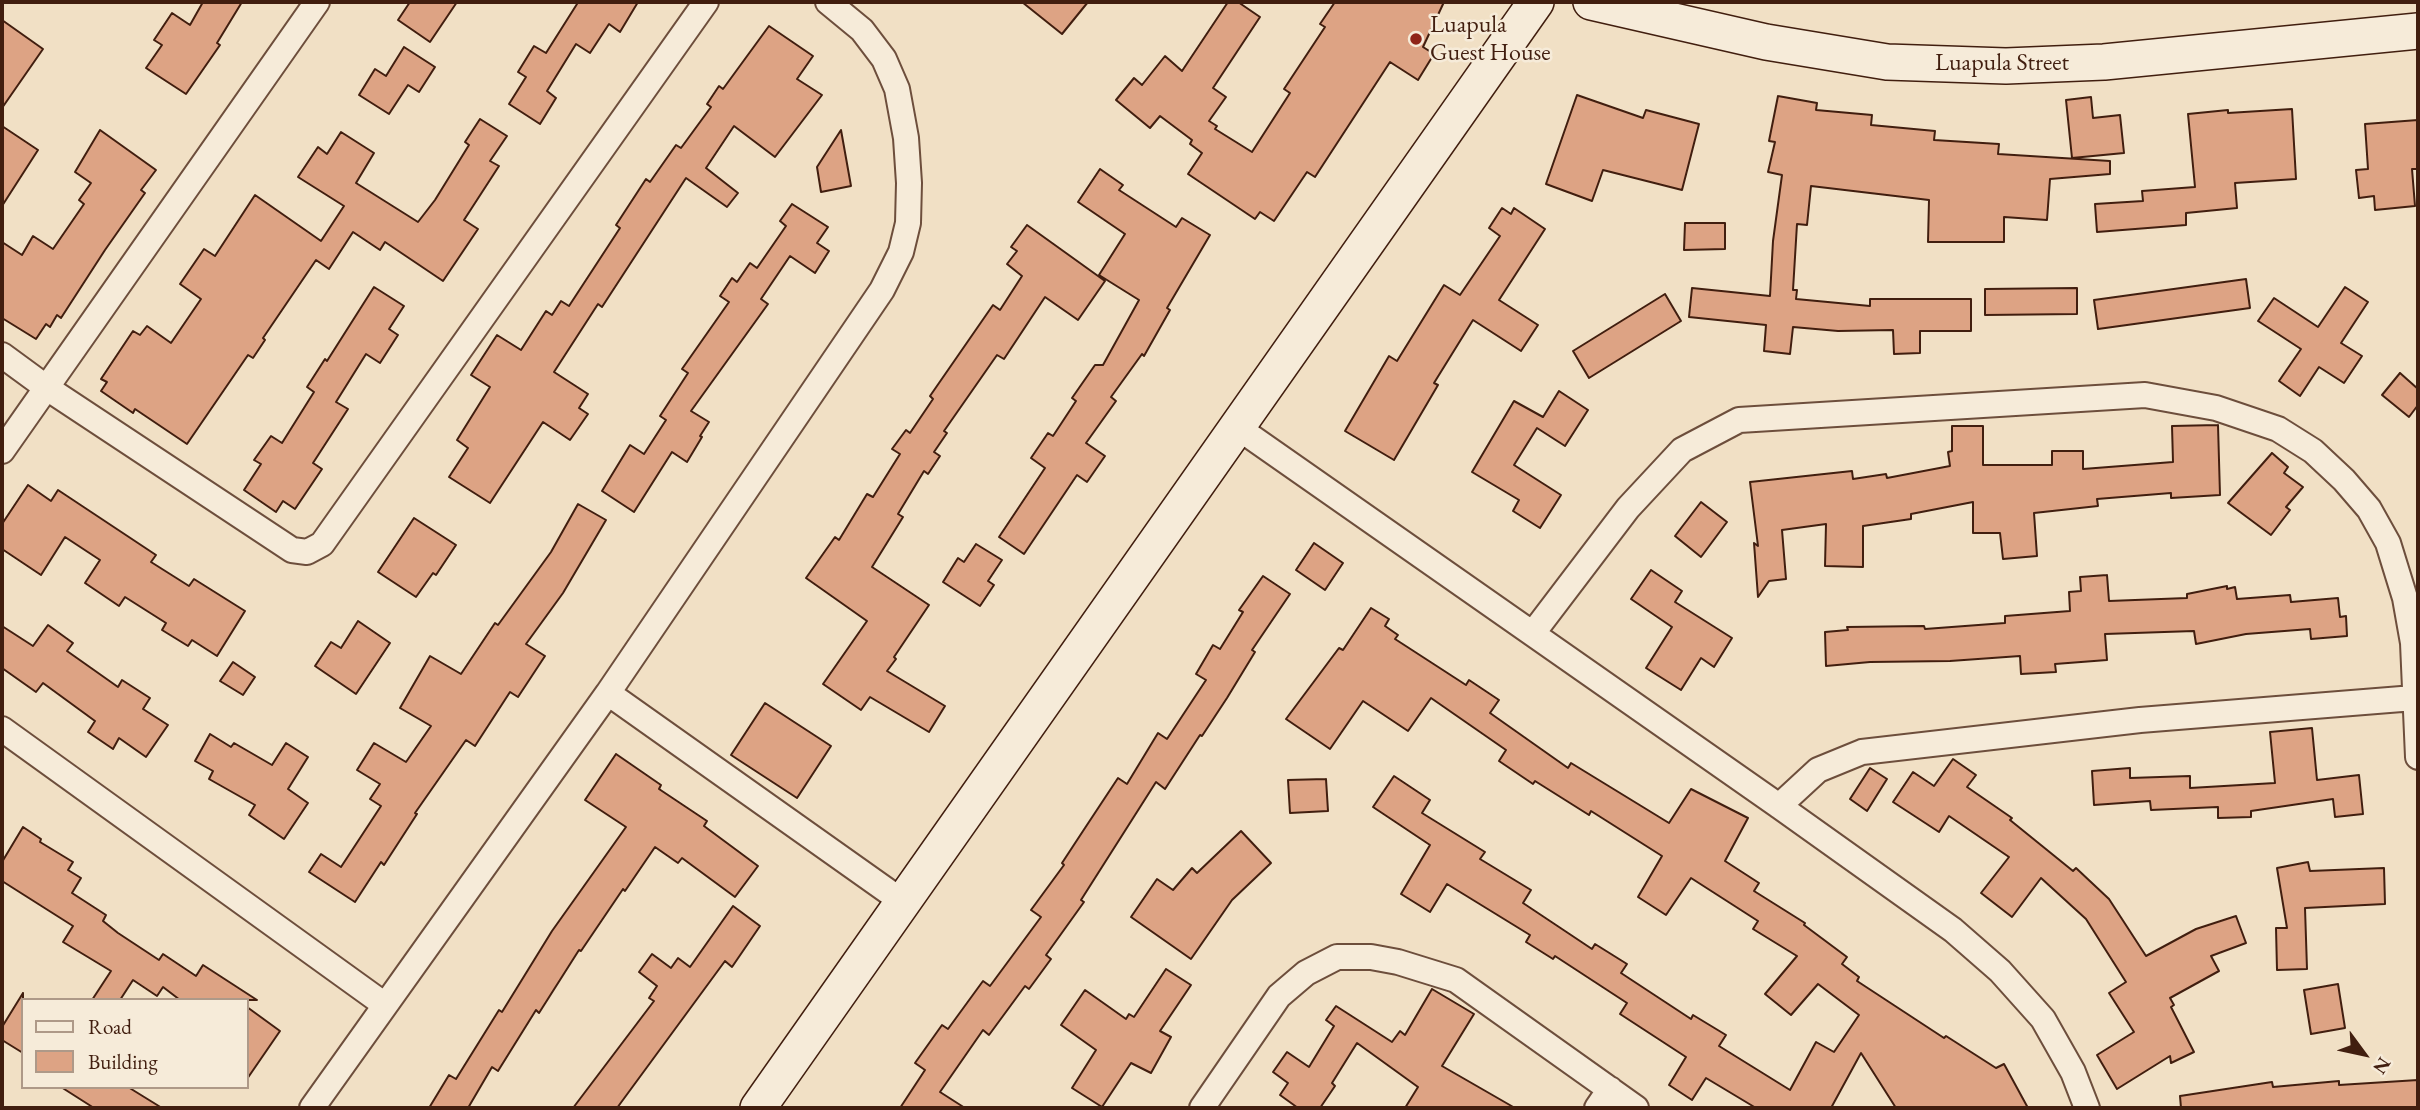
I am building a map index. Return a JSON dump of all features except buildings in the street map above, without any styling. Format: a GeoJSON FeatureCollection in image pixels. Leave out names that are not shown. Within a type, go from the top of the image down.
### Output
{"type":"FeatureCollection","features":[{"type":"Feature","properties":{"kind":"street"},"geometry":{"type":"LineString","coordinates":[[2,451],[317,2]]}},
{"type":"Feature","properties":{"kind":"street"},"geometry":{"type":"LineString","coordinates":[[2,355],[47,388],[292,550],[307,552],[322,544],[706,2]]}},
{"type":"Feature","properties":{"kind":"street"},"geometry":{"type":"LineString","coordinates":[[312,1108],[608,693],[882,290],[901,252],[908,223],[909,183],[906,138],[897,89],[884,58],[862,30],[828,2]]}},
{"type":"Feature","properties":{"kind":"street"},"geometry":{"type":"LineString","coordinates":[[758,1108],[1536,2]]}},
{"type":"Feature","properties":{"kind":"street","name":"Luapula Street"},"geometry":{"type":"LineString","coordinates":[[1591,2],[1766,42],[1901,63],[2006,66],[2105,62],[2418,32]]}},
{"type":"Feature","properties":{"kind":"street"},"geometry":{"type":"LineString","coordinates":[[1533,633],[1628,508],[1682,450],[1738,420],[2146,395],[2216,408],[2278,429],[2313,451],[2344,480],[2369,509],[2388,543],[2405,598],[2413,643],[2418,757]]}},
{"type":"Feature","properties":{"kind":"street"},"geometry":{"type":"LineString","coordinates":[[1237,427],[1953,930],[2000,971],[2043,1020],[2073,1072],[2087,1108]]}},
{"type":"Feature","properties":{"kind":"street"},"geometry":{"type":"LineString","coordinates":[[608,693],[903,902]]}},
{"type":"Feature","properties":{"kind":"street"},"geometry":{"type":"LineString","coordinates":[[1779,806],[1818,770],[1862,752],[2140,720],[2414,698]]}},
{"type":"Feature","properties":{"kind":"street"},"geometry":{"type":"LineString","coordinates":[[2,729],[385,1005]]}},
{"type":"Feature","properties":{"kind":"street"},"geometry":{"type":"LineString","coordinates":[[1202,1108],[1279,996],[1306,973],[1337,957],[1371,957],[1456,980],[1603,1099],[1636,1108]]}},
{"type":"Feature","properties":{"kind":"place","name":"Luapula Guest House"},"geometry":{"type":"Point","coordinates":[1416,39]}}]}
